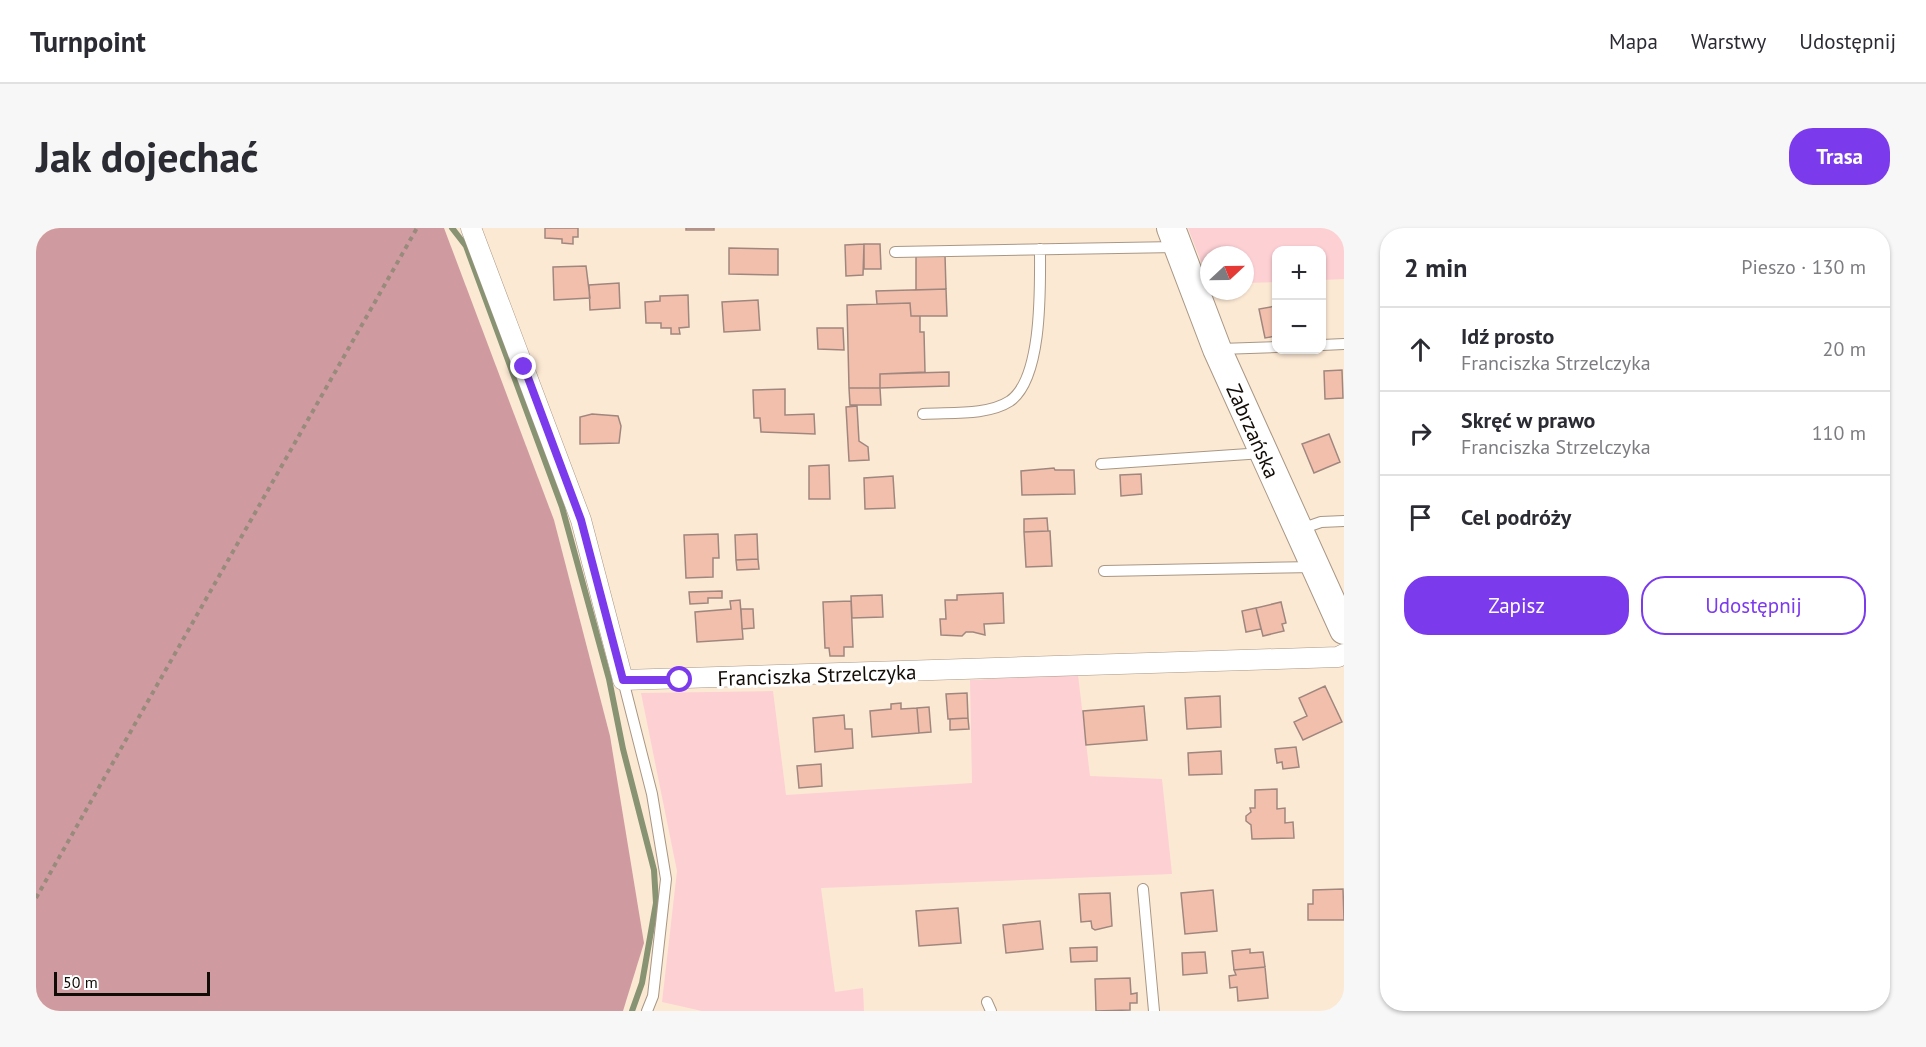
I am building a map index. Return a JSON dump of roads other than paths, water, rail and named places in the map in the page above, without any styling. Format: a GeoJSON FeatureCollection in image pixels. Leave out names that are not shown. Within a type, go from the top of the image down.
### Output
{"type":"FeatureCollection","features":[{"type":"Feature","properties":{"kind":"street"},"geometry":{"type":"LineString","coordinates":[[471,228],[581,520],[623,680]]}},
{"type":"Feature","properties":{"kind":"street","name":"Zabrzańska"},"geometry":{"type":"LineString","coordinates":[[1174,238],[1217,349],[1344,630]]}},
{"type":"Feature","properties":{"kind":"street","name":"Franciszka Strzelczyka"},"geometry":{"type":"LineString","coordinates":[[623,680],[1314,658],[1344,654]]}},
{"type":"Feature","properties":{"kind":"lane"},"geometry":{"type":"LineString","coordinates":[[895,252],[1040,249],[1174,238]]}},
{"type":"Feature","properties":{"kind":"lane"},"geometry":{"type":"LineString","coordinates":[[923,414],[989,409],[1010,400],[1020,389],[1031,367],[1040,309],[1040,249]]}},
{"type":"Feature","properties":{"kind":"lane"},"geometry":{"type":"LineString","coordinates":[[1326,345],[1344,344]]}},
{"type":"Feature","properties":{"kind":"lane"},"geometry":{"type":"LineString","coordinates":[[1217,349],[1272,346]]}},
{"type":"Feature","properties":{"kind":"lane"},"geometry":{"type":"LineString","coordinates":[[1101,464],[1263,453]]}},
{"type":"Feature","properties":{"kind":"lane"},"geometry":{"type":"LineString","coordinates":[[1298,530],[1321,522],[1344,521]]}},
{"type":"Feature","properties":{"kind":"lane"},"geometry":{"type":"LineString","coordinates":[[1104,571],[1315,567]]}},
{"type":"Feature","properties":{"kind":"lane"},"geometry":{"type":"LineString","coordinates":[[623,680],[652,794],[666,879],[653,996],[647,1011]]}},
{"type":"Feature","properties":{"kind":"lane"},"geometry":{"type":"LineString","coordinates":[[1143,890],[1154,1011]]}},
{"type":"Feature","properties":{"kind":"waterway"},"geometry":{"type":"LineString","coordinates":[[452,228],[466,246],[562,507],[609,679],[623,749],[654,870],[656,903],[642,983],[632,1011]]}}]}
